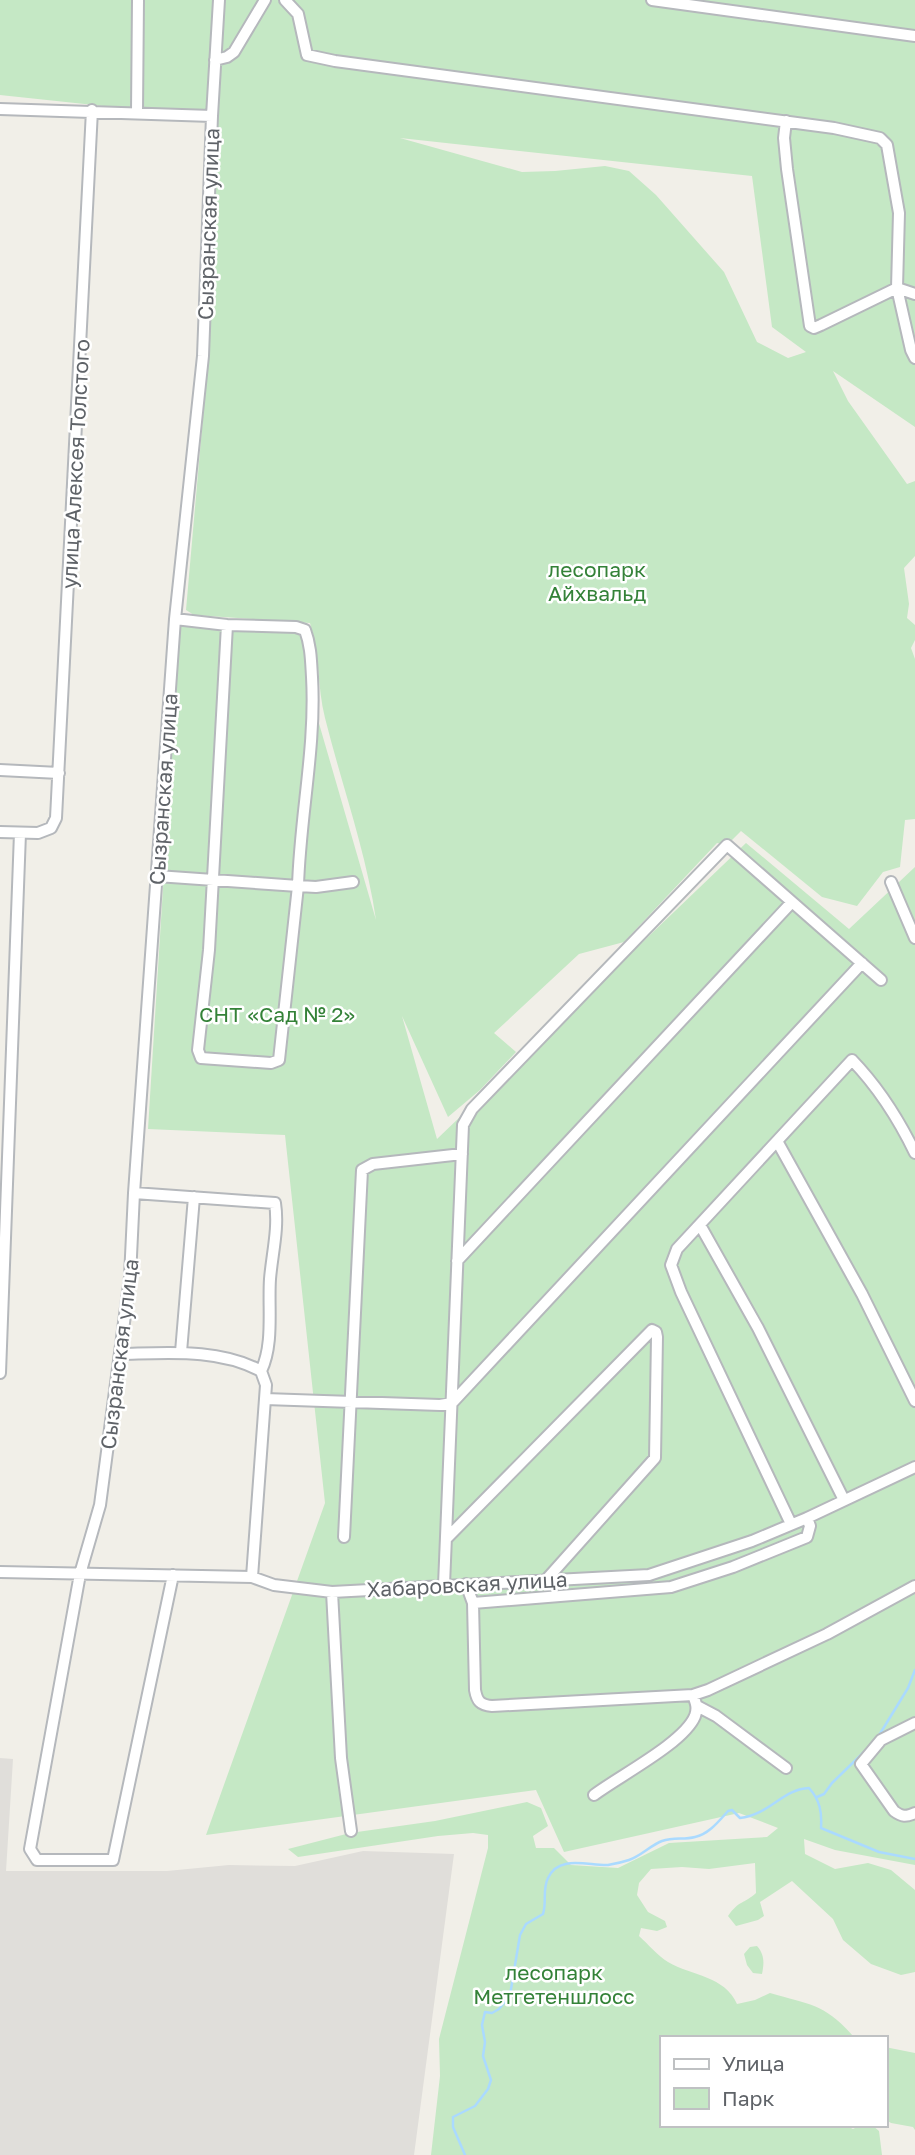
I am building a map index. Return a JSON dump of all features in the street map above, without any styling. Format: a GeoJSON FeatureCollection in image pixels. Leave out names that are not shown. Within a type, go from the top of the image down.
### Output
{"type":"FeatureCollection","features":[{"type":"Feature","properties":{"kind":"street"},"geometry":{"type":"LineString","coordinates":[[137,112],[138,0]]}},
{"type":"Feature","properties":{"kind":"street","name":"Сызранская улица"},"geometry":{"type":"LineString","coordinates":[[173,1575],[113,1860],[37,1860],[30,1849],[80,1574],[100,1505],[130,1277],[175,619],[203,356],[219,0]]}},
{"type":"Feature","properties":{"kind":"street"},"geometry":{"type":"LineString","coordinates":[[215,60],[234,52],[265,0]]}},
{"type":"Feature","properties":{"kind":"street"},"geometry":{"type":"LineString","coordinates":[[285,0],[298,14],[307,55],[335,61],[786,121],[880,138],[887,145],[900,213],[897,288],[915,358]]}},
{"type":"Feature","properties":{"kind":"street"},"geometry":{"type":"LineString","coordinates":[[652,0],[915,36]]}},
{"type":"Feature","properties":{"kind":"street"},"geometry":{"type":"LineString","coordinates":[[0,108],[212,116]]}},
{"type":"Feature","properties":{"kind":"street","name":"улица Алексея Толстого"},"geometry":{"type":"LineString","coordinates":[[20,833],[38,833],[51,828],[56,818],[92,110]]}},
{"type":"Feature","properties":{"kind":"street"},"geometry":{"type":"LineString","coordinates":[[786,121],[784,138],[787,169],[810,326],[814,328],[821,325],[897,288],[915,293]]}},
{"type":"Feature","properties":{"kind":"street"},"geometry":{"type":"LineString","coordinates":[[175,619],[227,625],[296,627],[305,630],[311,646],[314,700],[298,886],[279,1060],[271,1063],[206,1059],[199,1056],[198,1050],[217,838],[227,625]]}},
{"type":"Feature","properties":{"kind":"street"},"geometry":{"type":"LineString","coordinates":[[0,770],[59,773]]}},
{"type":"Feature","properties":{"kind":"street"},"geometry":{"type":"LineString","coordinates":[[0,832],[20,833],[0,1373]]}},
{"type":"Feature","properties":{"kind":"street"},"geometry":{"type":"LineString","coordinates":[[444,1585],[463,1125],[472,1109],[727,845],[881,980]]}},
{"type":"Feature","properties":{"kind":"street"},"geometry":{"type":"LineString","coordinates":[[158,876],[316,887],[353,882]]}},
{"type":"Feature","properties":{"kind":"street"},"geometry":{"type":"LineString","coordinates":[[891,882],[915,938]]}},
{"type":"Feature","properties":{"kind":"street"},"geometry":{"type":"LineString","coordinates":[[457,1261],[792,902]]}},
{"type":"Feature","properties":{"kind":"street"},"geometry":{"type":"LineString","coordinates":[[265,1399],[440,1405],[452,1403],[862,963]]}},
{"type":"Feature","properties":{"kind":"street"},"geometry":{"type":"LineString","coordinates":[[791,1524],[687,1305],[671,1265],[677,1250],[852,1060],[867,1076],[892,1112],[915,1153]]}},
{"type":"Feature","properties":{"kind":"street"},"geometry":{"type":"LineString","coordinates":[[777,1141],[862,1294],[915,1401]]}},
{"type":"Feature","properties":{"kind":"street"},"geometry":{"type":"LineString","coordinates":[[344,1537],[362,1170],[373,1164],[462,1154]]}},
{"type":"Feature","properties":{"kind":"street"},"geometry":{"type":"LineString","coordinates":[[134,1193],[275,1203],[278,1217],[270,1282],[270,1321],[265,1363],[261,1371]]}},
{"type":"Feature","properties":{"kind":"street"},"geometry":{"type":"LineString","coordinates":[[181,1352],[194,1197]]}},
{"type":"Feature","properties":{"kind":"street"},"geometry":{"type":"LineString","coordinates":[[700,1225],[758,1328],[844,1500]]}},
{"type":"Feature","properties":{"kind":"street"},"geometry":{"type":"LineString","coordinates":[[446,1539],[652,1330],[657,1337],[655,1458],[547,1580]]}},
{"type":"Feature","properties":{"kind":"street"},"geometry":{"type":"LineString","coordinates":[[121,1354],[181,1352],[243,1361],[261,1371],[266,1385],[252,1577]]}},
{"type":"Feature","properties":{"kind":"street","name":"Хабаровская улица"},"geometry":{"type":"LineString","coordinates":[[0,1572],[252,1577],[274,1585],[332,1592],[649,1576],[752,1541],[915,1467]]}},
{"type":"Feature","properties":{"kind":"street"},"geometry":{"type":"LineString","coordinates":[[473,1603],[671,1587],[720,1572],[807,1536],[810,1532],[807,1518]]}},
{"type":"Feature","properties":{"kind":"street"},"geometry":{"type":"LineString","coordinates":[[466,1584],[473,1603],[475,1690],[477,1700],[483,1705],[693,1695],[827,1634],[915,1586]]}},
{"type":"Feature","properties":{"kind":"street"},"geometry":{"type":"LineString","coordinates":[[332,1592],[341,1758],[351,1832]]}},
{"type":"Feature","properties":{"kind":"street"},"geometry":{"type":"LineString","coordinates":[[594,1795],[656,1755],[678,1737],[694,1718],[697,1706],[693,1695]]}},
{"type":"Feature","properties":{"kind":"street"},"geometry":{"type":"LineString","coordinates":[[697,1706],[716,1716],[786,1768]]}},
{"type":"Feature","properties":{"kind":"street"},"geometry":{"type":"LineString","coordinates":[[915,1723],[881,1740],[861,1764],[894,1811],[901,1816],[915,1813]]}},
{"type":"Feature","properties":{"kind":"shaded area"},"geometry":{"type":"Polygon","coordinates":[[[0,1758],[13,1759],[6,1871],[167,1871],[229,1865],[295,1866],[363,1851],[454,1854],[414,2155],[0,2155],[0,1758]]]}},
{"type":"Feature","properties":{"kind":"green space"},"geometry":{"type":"Polygon","coordinates":[[[0,0],[915,0],[915,427],[833,371],[848,401],[907,484],[915,481],[915,556],[904,568],[909,604],[907,618],[915,625],[915,640],[911,648],[915,659],[915,819],[905,820],[900,867],[883,872],[857,906],[822,897],[741,831],[727,845],[717,843],[624,942],[579,954],[494,1033],[516,1052],[480,1090],[448,1117],[402,1016],[437,1139],[746,843],[849,929],[915,867],[915,1865],[835,1850],[804,1839],[805,1854],[835,1869],[868,1863],[891,1870],[915,1890],[915,1972],[901,1975],[871,1964],[843,1940],[833,1919],[792,1881],[760,1902],[764,1916],[736,1926],[728,1916],[735,1907],[756,1893],[755,1863],[709,1869],[651,1869],[639,1883],[637,1895],[648,1912],[665,1921],[667,1927],[657,1931],[641,1928],[639,1936],[668,1962],[716,1982],[732,1995],[737,2004],[770,1993],[825,2011],[853,2036],[660,2036],[660,2127],[874,2127],[879,2131],[882,2155],[431,2155],[440,2076],[439,2039],[488,1848],[488,1835],[473,1833],[438,1836],[298,1857],[288,1849],[350,1833],[435,1821],[527,1802],[541,1808],[548,1826],[533,1836],[536,1848],[554,1848],[571,1865],[618,1868],[669,1843],[767,1837],[778,1828],[739,1813],[564,1852],[536,1790],[206,1835],[325,1503],[285,1135],[148,1129],[180,615],[309,625],[318,720],[376,920],[360,844],[325,718],[310,623],[194,615],[186,610],[208,360],[216,118],[0,95],[0,0]],[[400,138],[522,172],[605,166],[629,171],[656,195],[724,272],[757,342],[788,358],[806,352],[772,327],[752,176],[400,138]]]}},
{"type":"Feature","properties":{"kind":"green space"},"geometry":{"type":"Polygon","coordinates":[[[757,1946],[763,1960],[762,1974],[753,1973],[744,1954],[750,1947],[757,1946]]]}},
{"type":"Feature","properties":{"kind":"green space"},"geometry":{"type":"Polygon","coordinates":[[[887,2047],[915,2053],[915,2130],[913,2127],[887,2120],[887,2047]]]}},
{"type":"Feature","properties":{"kind":"waterway"},"geometry":{"type":"LineString","coordinates":[[878,1737],[908,1688],[915,1670]]}},
{"type":"Feature","properties":{"kind":"waterway"},"geometry":{"type":"LineString","coordinates":[[817,1797],[824,1794],[866,1750]]}},
{"type":"Feature","properties":{"kind":"waterway"},"geometry":{"type":"LineString","coordinates":[[465,2155],[453,2127],[453,2117],[475,2106],[488,2089],[491,2080],[483,2056],[485,2042],[482,2025],[485,2012],[492,2013],[499,2009],[510,1995],[520,1935],[526,1924],[543,1914],[546,1882],[559,1866],[575,1863],[608,1865],[627,1861],[662,1841],[691,1838],[705,1833],[728,1811],[732,1810],[740,1818],[750,1816],[791,1793],[809,1788],[820,1806],[821,1828],[879,1852],[915,1859]]}},
{"type":"Feature","properties":{"kind":"park label","name":"лесопарк Айхвальд"},"geometry":{"type":"Point","coordinates":[597,581]}},
{"type":"Feature","properties":{"kind":"park label","name":"СНТ «Сад № 2»"},"geometry":{"type":"Point","coordinates":[277,1014]}},
{"type":"Feature","properties":{"kind":"park label","name":"лесопарк Метгетеншлосс"},"geometry":{"type":"Point","coordinates":[554,1984]}}]}
